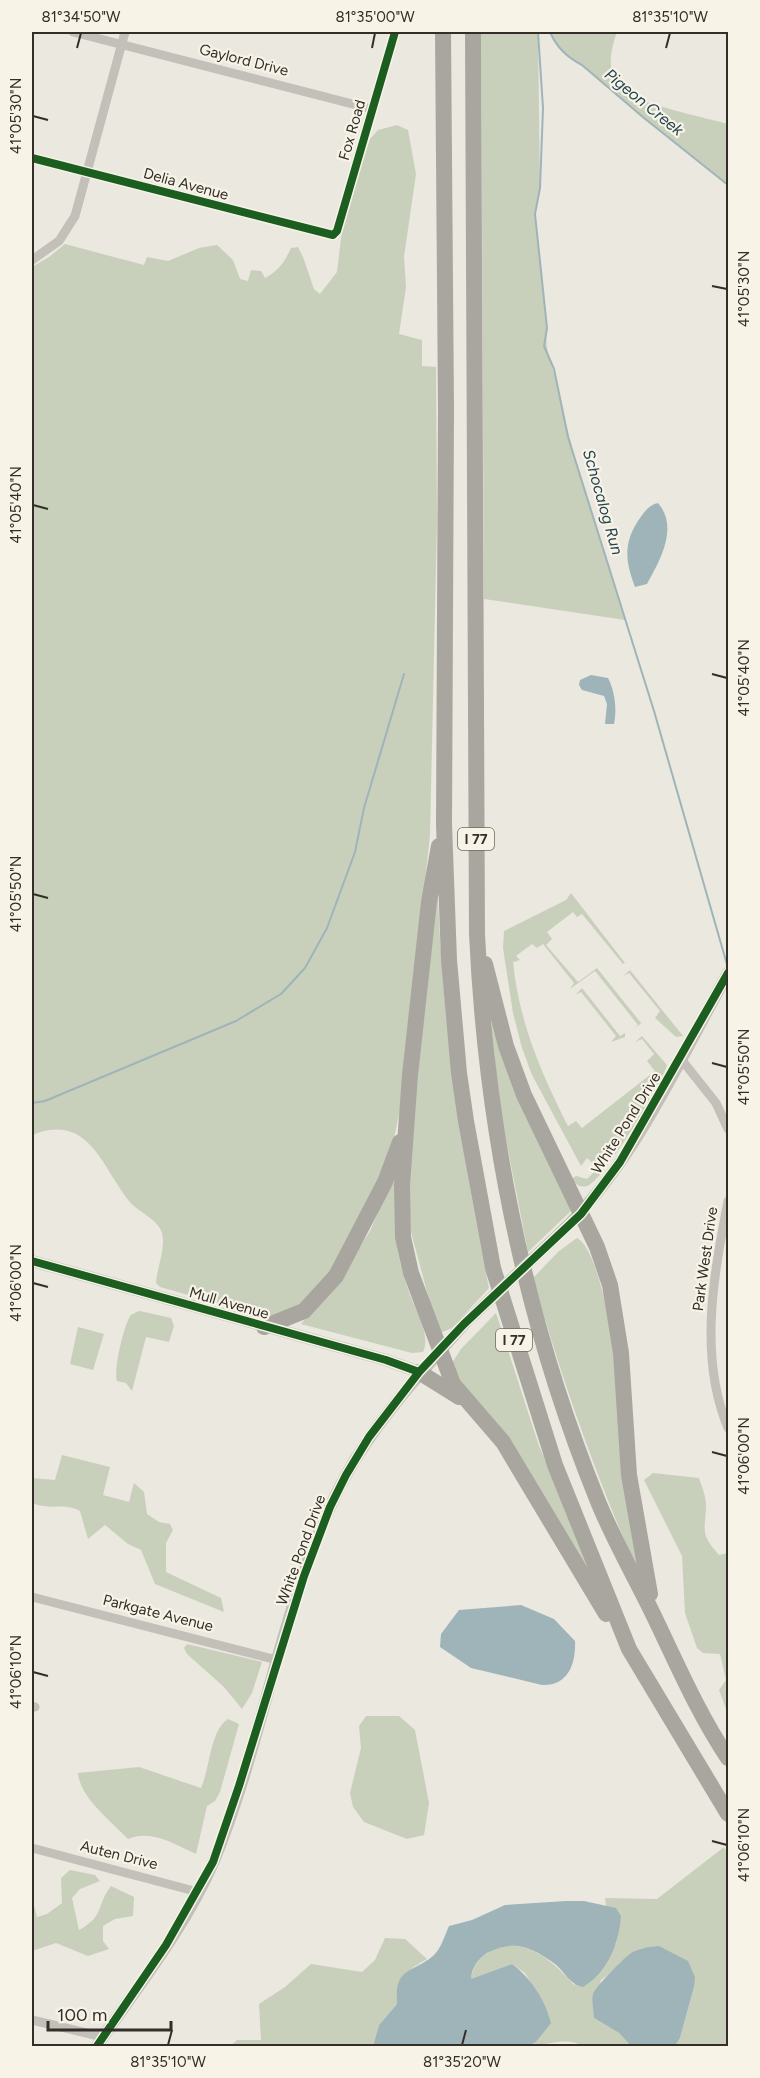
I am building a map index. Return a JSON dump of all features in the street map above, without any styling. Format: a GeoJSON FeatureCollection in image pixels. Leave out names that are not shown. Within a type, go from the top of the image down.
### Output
{"type":"FeatureCollection","features":[{"type":"Feature","properties":{"kind":"highway","name":"I 77"},"geometry":{"type":"LineString","coordinates":[[443,32],[446,387],[444,824],[449,960],[459,1073],[493,1268],[555,1465],[629,1649],[729,1814]]}},
{"type":"Feature","properties":{"kind":"highway","name":"I 77"},"geometry":{"type":"LineString","coordinates":[[473,32],[477,933],[482,1026],[493,1114],[519,1253],[548,1362],[578,1450],[598,1502],[688,1686],[729,1758]]}},
{"type":"Feature","properties":{"kind":"highway"},"geometry":{"type":"LineString","coordinates":[[444,824],[429,902],[406,1124],[403,1237],[411,1273],[453,1384],[503,1442],[629,1649]]}},
{"type":"Feature","properties":{"kind":"highway"},"geometry":{"type":"LineString","coordinates":[[477,933],[512,1064],[524,1095],[603,1264],[614,1302],[621,1353],[629,1475],[637,1531],[655,1618]]}},
{"type":"Feature","properties":{"kind":"highway"},"geometry":{"type":"LineString","coordinates":[[264,1327],[304,1311],[336,1276],[385,1182],[406,1124]]}},
{"type":"Feature","properties":{"kind":"highway"},"geometry":{"type":"LineString","coordinates":[[419,1372],[471,1405]]}},
{"type":"Feature","properties":{"kind":"street","name":"Gaylord Drive"},"geometry":{"type":"LineString","coordinates":[[73,32],[372,109]]}},
{"type":"Feature","properties":{"kind":"street"},"geometry":{"type":"LineString","coordinates":[[32,260],[48,251],[68,230],[75,216],[125,32]]}},
{"type":"Feature","properties":{"kind":"street","name":"Fox Road"},"geometry":{"type":"LineString","coordinates":[[333,235],[337,231],[395,32]]}},
{"type":"Feature","properties":{"kind":"street","name":"Delia Avenue"},"geometry":{"type":"LineString","coordinates":[[32,158],[333,235]]}},
{"type":"Feature","properties":{"kind":"street","name":"White Pond Drive"},"geometry":{"type":"LineString","coordinates":[[100,2042],[166,1945],[198,1892],[218,1849],[306,1569],[330,1508],[369,1437],[419,1372],[464,1324],[581,1214],[633,1142],[728,973]]}},
{"type":"Feature","properties":{"kind":"street"},"geometry":{"type":"LineString","coordinates":[[681,1059],[716,1103],[729,1129]]}},
{"type":"Feature","properties":{"kind":"street","name":"Park West Drive"},"geometry":{"type":"LineString","coordinates":[[729,1201],[718,1255],[711,1316],[714,1370],[729,1428]]}},
{"type":"Feature","properties":{"kind":"street","name":"Mull Avenue"},"geometry":{"type":"LineString","coordinates":[[32,1261],[386,1360],[419,1372]]}},
{"type":"Feature","properties":{"kind":"street","name":"Parkgate Avenue"},"geometry":{"type":"LineString","coordinates":[[32,1597],[278,1660]]}},
{"type":"Feature","properties":{"kind":"street","name":"Auten Drive"},"geometry":{"type":"LineString","coordinates":[[32,1848],[198,1892]]}},
{"type":"Feature","properties":{"kind":"street"},"geometry":{"type":"LineString","coordinates":[[32,2020],[100,2042]]}},
{"type":"Feature","properties":{"kind":"green space"},"geometry":{"type":"Polygon","coordinates":[[[481,32],[538,32],[540,188],[535,214],[548,351],[580,474],[625,620],[484,599],[481,32]]]}},
{"type":"Feature","properties":{"kind":"green space"},"geometry":{"type":"Polygon","coordinates":[[[550,32],[617,32],[611,69],[621,89],[640,100],[655,105],[728,124],[728,185],[567,55],[550,32]]]}},
{"type":"Feature","properties":{"kind":"green space"},"geometry":{"type":"Polygon","coordinates":[[[397,125],[408,130],[416,174],[404,257],[406,287],[399,334],[422,340],[422,366],[436,367],[437,522],[430,835],[401,1105],[392,1148],[344,1254],[300,1310],[284,1316],[259,1315],[160,1287],[156,1283],[163,1245],[160,1228],[129,1201],[91,1146],[80,1137],[67,1131],[51,1130],[32,1135],[32,267],[65,244],[144,265],[147,257],[168,261],[199,248],[217,245],[233,260],[240,279],[248,281],[251,270],[261,271],[265,278],[281,266],[291,248],[298,247],[314,289],[320,294],[337,272],[344,214],[370,139],[378,130],[397,125]]]}},
{"type":"Feature","properties":{"kind":"green space"},"geometry":{"type":"Polygon","coordinates":[[[571,893],[625,963],[623,964],[582,914],[577,917],[573,912],[547,932],[552,939],[546,945],[578,982],[597,968],[641,1023],[645,1020],[633,1030],[638,1025],[595,971],[570,989],[574,983],[543,944],[537,948],[532,944],[516,956],[520,960],[513,962],[516,984],[526,1026],[540,1067],[568,1126],[576,1121],[582,1128],[655,1071],[647,1061],[654,1054],[642,1039],[635,1042],[642,1036],[667,1065],[644,1110],[618,1151],[595,1181],[587,1186],[578,1185],[571,1179],[576,1176],[587,1179],[598,1168],[587,1158],[581,1166],[532,1075],[513,1013],[503,948],[504,931],[566,900],[571,893]]]}},
{"type":"Feature","properties":{"kind":"green space"},"geometry":{"type":"Polygon","coordinates":[[[438,898],[449,1045],[471,1191],[489,1288],[452,1328],[443,1332],[437,1329],[411,1232],[408,1172],[434,904],[438,898]]]}},
{"type":"Feature","properties":{"kind":"green space"},"geometry":{"type":"Polygon","coordinates":[[[630,970],[683,1036],[676,1037],[655,1018],[660,1011],[629,973],[623,976],[630,970]]]}},
{"type":"Feature","properties":{"kind":"green space"},"geometry":{"type":"Polygon","coordinates":[[[582,988],[620,1036],[625,1033],[625,1037],[611,1042],[616,1036],[581,992],[575,995],[582,988]]]}},
{"type":"Feature","properties":{"kind":"green space"},"geometry":{"type":"Polygon","coordinates":[[[489,997],[572,1210],[528,1252],[499,1104],[489,997]]]}},
{"type":"Feature","properties":{"kind":"green space"},"geometry":{"type":"Polygon","coordinates":[[[392,1179],[396,1181],[395,1211],[398,1253],[410,1295],[422,1323],[425,1338],[423,1352],[412,1353],[301,1324],[342,1274],[370,1231],[392,1179]]]}},
{"type":"Feature","properties":{"kind":"green space"},"geometry":{"type":"Polygon","coordinates":[[[577,1238],[591,1256],[602,1292],[612,1340],[628,1452],[640,1577],[581,1429],[533,1278],[559,1251],[577,1238]]]}},
{"type":"Feature","properties":{"kind":"green space"},"geometry":{"type":"Polygon","coordinates":[[[140,1311],[171,1318],[174,1326],[169,1342],[146,1337],[132,1391],[126,1383],[117,1381],[116,1376],[122,1337],[128,1320],[131,1315],[140,1311]]]}},
{"type":"Feature","properties":{"kind":"green space"},"geometry":{"type":"Polygon","coordinates":[[[496,1313],[538,1443],[594,1580],[463,1392],[450,1366],[461,1349],[496,1313]]]}},
{"type":"Feature","properties":{"kind":"green space"},"geometry":{"type":"Polygon","coordinates":[[[78,1327],[104,1334],[93,1370],[70,1364],[78,1327]]]}},
{"type":"Feature","properties":{"kind":"green space"},"geometry":{"type":"Polygon","coordinates":[[[62,1455],[110,1467],[103,1495],[129,1502],[134,1483],[144,1492],[147,1514],[159,1522],[170,1524],[173,1530],[166,1543],[166,1572],[221,1598],[224,1612],[155,1584],[141,1550],[128,1544],[105,1525],[88,1539],[80,1511],[68,1507],[32,1503],[32,1478],[55,1480],[62,1455]]]}},
{"type":"Feature","properties":{"kind":"green space"},"geometry":{"type":"Polygon","coordinates":[[[653,1473],[699,1478],[706,1502],[706,1537],[719,1555],[728,1553],[728,1714],[719,1690],[726,1680],[720,1654],[703,1653],[697,1648],[685,1613],[682,1556],[644,1480],[653,1473]]]}},
{"type":"Feature","properties":{"kind":"green space"},"geometry":{"type":"Polygon","coordinates":[[[187,1644],[262,1662],[252,1693],[242,1709],[224,1687],[187,1654],[184,1648],[187,1644]]]}},
{"type":"Feature","properties":{"kind":"green space"},"geometry":{"type":"Polygon","coordinates":[[[366,1716],[399,1716],[415,1730],[429,1803],[424,1835],[407,1839],[364,1822],[353,1807],[350,1793],[361,1748],[359,1726],[366,1716]]]}},
{"type":"Feature","properties":{"kind":"green space"},"geometry":{"type":"Polygon","coordinates":[[[228,1719],[239,1724],[220,1792],[215,1801],[207,1806],[196,1854],[154,1837],[137,1836],[128,1839],[98,1809],[84,1791],[78,1773],[139,1767],[201,1788],[217,1732],[228,1719]]]}},
{"type":"Feature","properties":{"kind":"green space"},"geometry":{"type":"Polygon","coordinates":[[[724,1847],[728,1855],[728,2046],[675,2046],[680,2038],[694,1987],[643,1948],[601,1980],[594,2018],[619,2033],[631,2046],[582,2046],[563,2042],[528,2046],[536,2042],[549,2015],[525,1973],[512,1964],[470,1980],[475,1966],[484,1956],[503,1947],[515,1946],[537,1953],[574,1985],[616,1944],[621,1916],[606,1907],[605,1898],[657,1899],[724,1847]]]}},
{"type":"Feature","properties":{"kind":"green space"},"geometry":{"type":"Polygon","coordinates":[[[70,1870],[95,1875],[100,1881],[80,1889],[72,1898],[79,1930],[97,1915],[111,1886],[134,1897],[133,1916],[115,1919],[103,1926],[103,1941],[109,1949],[88,1956],[56,1943],[35,1950],[32,1948],[32,1898],[37,1917],[47,1914],[62,1903],[61,1878],[70,1870]]]}},
{"type":"Feature","properties":{"kind":"green space"},"geometry":{"type":"Polygon","coordinates":[[[385,1938],[405,1939],[427,1959],[408,1971],[400,1982],[397,2004],[379,2025],[373,2046],[230,2046],[237,2040],[261,2040],[259,2004],[285,1987],[311,1964],[362,1972],[375,1960],[385,1938]]]}},
{"type":"Feature","properties":{"kind":"shaded area"},"geometry":{"type":"Polygon","coordinates":[[[658,503],[667,523],[662,555],[647,584],[635,587],[629,569],[628,544],[634,527],[642,515],[658,503]]]}},
{"type":"Feature","properties":{"kind":"shaded area"},"geometry":{"type":"Polygon","coordinates":[[[591,675],[608,678],[615,701],[614,724],[605,724],[607,704],[604,696],[582,690],[579,685],[580,680],[591,675]]]}},
{"type":"Feature","properties":{"kind":"shaded area"},"geometry":{"type":"Polygon","coordinates":[[[521,1605],[554,1619],[575,1641],[572,1665],[569,1672],[558,1682],[542,1685],[471,1668],[440,1647],[441,1634],[459,1610],[521,1605]]]}},
{"type":"Feature","properties":{"kind":"shaded area"},"geometry":{"type":"Polygon","coordinates":[[[584,1901],[616,1908],[621,1916],[618,1936],[611,1956],[592,1981],[583,1987],[578,1985],[555,1964],[538,1953],[514,1946],[505,1946],[487,1953],[476,1964],[471,1975],[471,1979],[512,1964],[525,1976],[541,1998],[551,2023],[536,2042],[528,2046],[373,2046],[379,2025],[397,2004],[398,1983],[401,1977],[436,1953],[449,1926],[472,1920],[505,1905],[584,1901]]]}},
{"type":"Feature","properties":{"kind":"shaded area"},"geometry":{"type":"Polygon","coordinates":[[[659,1946],[688,1961],[695,1977],[680,2038],[675,2046],[631,2046],[619,2033],[594,2018],[593,1994],[604,1979],[631,1953],[659,1946]]]}},
{"type":"Feature","properties":{"kind":"waterway","name":"Schocalog Run"},"geometry":{"type":"LineString","coordinates":[[538,32],[543,108],[540,188],[535,214],[547,328],[544,346],[554,369],[568,437],[654,711],[728,968]]}},
{"type":"Feature","properties":{"kind":"waterway","name":"Pigeon Creek"},"geometry":{"type":"LineString","coordinates":[[550,32],[567,55],[728,185]]}},
{"type":"Feature","properties":{"kind":"waterway"},"geometry":{"type":"LineString","coordinates":[[32,1103],[45,1101],[236,1021],[281,994],[305,968],[327,928],[355,852],[364,808],[404,674]]}},
{"type":"Feature","properties":{"kind":"cycle path"},"geometry":{"type":"LineString","coordinates":[[32,158],[333,235],[337,231],[395,32]]}},
{"type":"Feature","properties":{"kind":"cycle path"},"geometry":{"type":"LineString","coordinates":[[97,2046],[166,1945],[213,1862],[304,1576],[330,1507],[346,1475],[369,1437],[419,1372],[464,1324],[581,1214],[620,1162],[728,973]]}},
{"type":"Feature","properties":{"kind":"cycle path"},"geometry":{"type":"LineString","coordinates":[[32,1261],[386,1360],[419,1372]]}}]}
